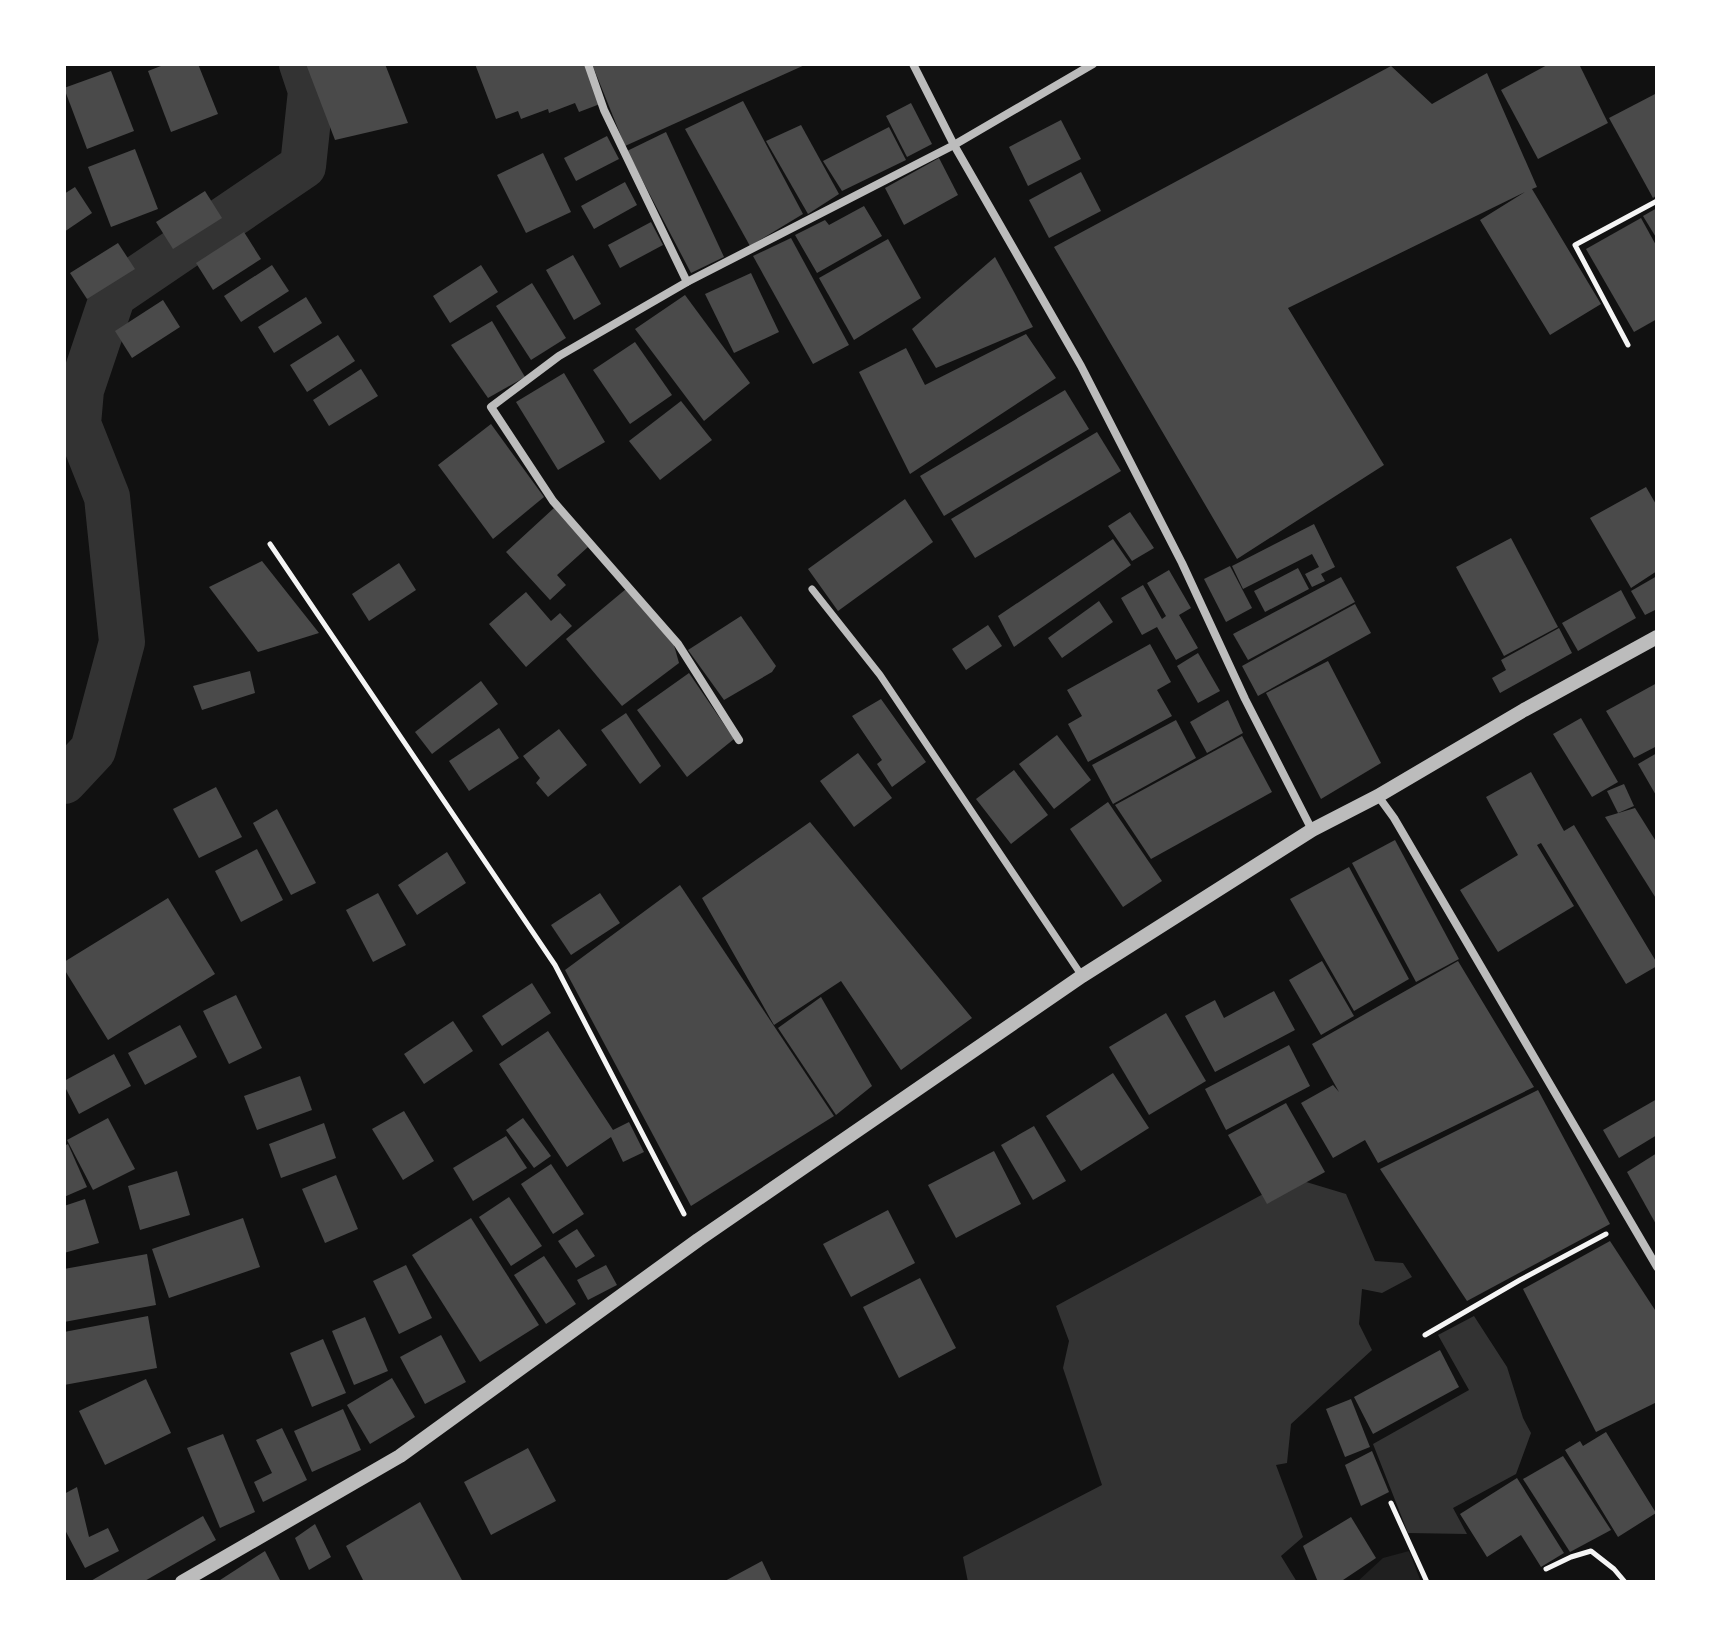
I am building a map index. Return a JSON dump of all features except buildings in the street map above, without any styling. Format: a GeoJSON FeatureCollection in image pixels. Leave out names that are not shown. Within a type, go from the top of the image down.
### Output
{"type":"FeatureCollection","features":[{"type":"Feature","properties":{"kind":"street"},"geometry":{"type":"LineString","coordinates":[[588,64],[604,110],[687,282]]}},
{"type":"Feature","properties":{"kind":"street"},"geometry":{"type":"LineString","coordinates":[[913,64],[954,145],[1081,366],[1182,563],[1245,699],[1312,830]]}},
{"type":"Feature","properties":{"kind":"street"},"geometry":{"type":"LineString","coordinates":[[739,740],[678,644],[553,501],[491,407],[559,356],[687,282],[954,145],[1093,64]]}},
{"type":"Feature","properties":{"kind":"street"},"geometry":{"type":"LineString","coordinates":[[812,589],[880,675],[1082,976]]}},
{"type":"Feature","properties":{"kind":"street"},"geometry":{"type":"LineString","coordinates":[[190,1580],[400,1456],[698,1240],[1082,976],[1312,830],[1378,796],[1524,710],[1657,637]]}},
{"type":"Feature","properties":{"kind":"street"},"geometry":{"type":"LineString","coordinates":[[1378,796],[1657,1267]]}},
{"type":"Feature","properties":{"kind":"path"},"geometry":{"type":"LineString","coordinates":[[1628,345],[1575,245],[1657,201]]}},
{"type":"Feature","properties":{"kind":"path"},"geometry":{"type":"LineString","coordinates":[[270,544],[555,965],[698,1240]]}},
{"type":"Feature","properties":{"kind":"path"},"geometry":{"type":"LineString","coordinates":[[1425,1335],[1630,1221]]}},
{"type":"Feature","properties":{"kind":"path"},"geometry":{"type":"LineString","coordinates":[[1391,1503],[1427,1582]]}},
{"type":"Feature","properties":{"kind":"path"},"geometry":{"type":"LineString","coordinates":[[1546,1569],[1591,1551],[1625,1582]]}},
{"type":"Feature","properties":{"kind":"shaded area"},"geometry":{"type":"Polygon","coordinates":[[[1293,1178],[1346,1194],[1375,1261],[1403,1263],[1412,1277],[1382,1293],[1362,1289],[1359,1324],[1372,1350],[1291,1424],[1287,1463],[1276,1465],[1303,1537],[1281,1556],[1297,1582],[968,1582],[963,1557],[1102,1485],[1063,1368],[1069,1341],[1056,1306],[1293,1178]]]}},
{"type":"Feature","properties":{"kind":"shaded area"},"geometry":{"type":"Polygon","coordinates":[[[1474,1316],[1507,1367],[1531,1433],[1516,1474],[1453,1508],[1467,1534],[1408,1533],[1373,1444],[1469,1390],[1438,1335],[1474,1316]]]}},
{"type":"Feature","properties":{"kind":"shaded area"},"geometry":{"type":"Polygon","coordinates":[[[1409,1551],[1421,1582],[1357,1582],[1383,1558],[1409,1551]]]}},
{"type":"Feature","properties":{"kind":"waterway"},"geometry":{"type":"LineString","coordinates":[[64,781],[93,750],[122,642],[107,497],[78,424],[81,390],[113,295],[303,166],[311,91],[302,64]]}}]}
